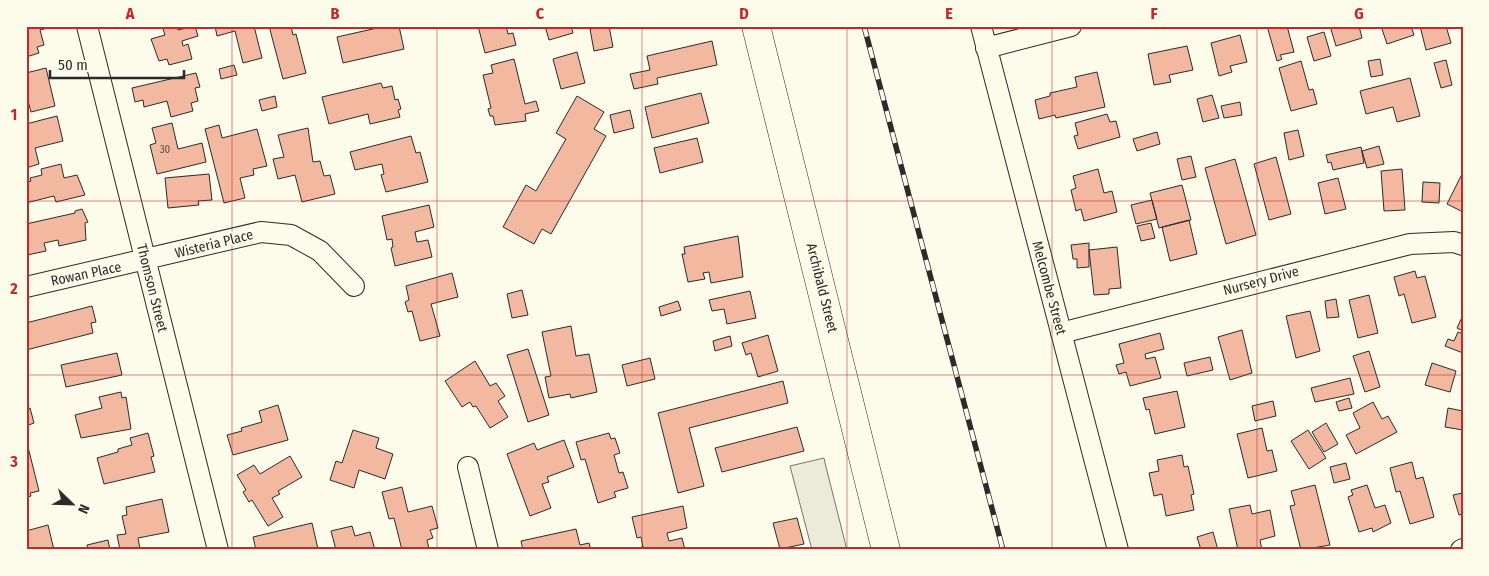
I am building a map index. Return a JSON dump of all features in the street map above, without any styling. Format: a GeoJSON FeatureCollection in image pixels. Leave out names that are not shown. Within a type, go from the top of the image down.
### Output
{"type":"FeatureCollection","features":[{"type":"Feature","properties":{"kind":"highway","name":"Archibald Street"},"geometry":{"type":"LineString","coordinates":[[756,26],[886,550]]}},
{"type":"Feature","properties":{"kind":"street","name":"Thomson Street"},"geometry":{"type":"LineString","coordinates":[[87,26],[218,550]]}},
{"type":"Feature","properties":{"kind":"street","name":"Melcombe Street"},"geometry":{"type":"LineString","coordinates":[[981,26],[1118,550]]}},
{"type":"Feature","properties":{"kind":"street"},"geometry":{"type":"LineString","coordinates":[[986,48],[1071,26]]}},
{"type":"Feature","properties":{"kind":"street","name":"Wisteria Place"},"geometry":{"type":"LineString","coordinates":[[145,261],[261,232],[291,235],[320,251],[354,286]]}},
{"type":"Feature","properties":{"kind":"street","name":"Nursery Drive"},"geometry":{"type":"LineString","coordinates":[[1061,333],[1410,244],[1454,242],[1463,245]]}},
{"type":"Feature","properties":{"kind":"street","name":"Rowan Place"},"geometry":{"type":"LineString","coordinates":[[26,287],[145,261]]}},
{"type":"Feature","properties":{"kind":"street"},"geometry":{"type":"LineString","coordinates":[[468,467],[488,550]]}},
{"type":"Feature","properties":{"kind":"shaded area"},"geometry":{"type":"Polygon","coordinates":[[[824,458],[847,550],[812,550],[790,466],[824,458]]]}},
{"type":"Feature","properties":{"kind":"building"},"geometry":{"type":"Polygon","coordinates":[[[26,26],[47,26],[48,28],[40,30],[44,45],[37,47],[39,53],[26,57],[26,26]]]}},
{"type":"Feature","properties":{"kind":"building"},"geometry":{"type":"Polygon","coordinates":[[[162,26],[177,26],[178,30],[195,26],[198,36],[182,41],[183,46],[188,44],[192,59],[169,65],[167,59],[159,61],[151,39],[165,35],[162,26]]]}},
{"type":"Feature","properties":{"kind":"building"},"geometry":{"type":"Polygon","coordinates":[[[215,26],[254,26],[262,58],[243,63],[235,31],[217,36],[215,26]]]}},
{"type":"Feature","properties":{"kind":"building"},"geometry":{"type":"Polygon","coordinates":[[[269,26],[291,26],[293,35],[296,34],[306,73],[283,79],[269,26]]]}},
{"type":"Feature","properties":{"kind":"building"},"geometry":{"type":"Polygon","coordinates":[[[386,26],[399,26],[404,49],[343,63],[337,37],[386,26]]]}},
{"type":"Feature","properties":{"kind":"building"},"geometry":{"type":"Polygon","coordinates":[[[478,26],[506,26],[508,34],[513,33],[516,45],[485,53],[478,26]]]}},
{"type":"Feature","properties":{"kind":"building"},"geometry":{"type":"Polygon","coordinates":[[[545,26],[571,26],[573,33],[549,40],[545,26]]]}},
{"type":"Feature","properties":{"kind":"building"},"geometry":{"type":"Polygon","coordinates":[[[609,26],[613,47],[594,51],[590,29],[609,26]]]}},
{"type":"Feature","properties":{"kind":"building"},"geometry":{"type":"Polygon","coordinates":[[[1267,26],[1287,26],[1294,52],[1280,55],[1282,59],[1277,61],[1267,26]]]}},
{"type":"Feature","properties":{"kind":"building"},"geometry":{"type":"Polygon","coordinates":[[[1330,26],[1359,26],[1362,38],[1336,46],[1330,26]]]}},
{"type":"Feature","properties":{"kind":"building"},"geometry":{"type":"Polygon","coordinates":[[[1381,26],[1411,26],[1414,35],[1387,44],[1381,26]]]}},
{"type":"Feature","properties":{"kind":"building"},"geometry":{"type":"Polygon","coordinates":[[[1420,26],[1446,26],[1451,43],[1426,50],[1420,26]]]}},
{"type":"Feature","properties":{"kind":"building"},"geometry":{"type":"Polygon","coordinates":[[[1324,32],[1331,56],[1314,61],[1307,37],[1324,32]]]}},
{"type":"Feature","properties":{"kind":"building"},"geometry":{"type":"Polygon","coordinates":[[[1240,35],[1247,62],[1230,66],[1232,72],[1219,76],[1211,43],[1240,35]]]}},
{"type":"Feature","properties":{"kind":"building"},"geometry":{"type":"Polygon","coordinates":[[[712,41],[717,65],[657,78],[658,84],[634,89],[630,74],[650,70],[647,56],[712,41]]]}},
{"type":"Feature","properties":{"kind":"building"},"geometry":{"type":"Polygon","coordinates":[[[1187,46],[1193,70],[1169,75],[1171,82],[1154,85],[1148,54],[1187,46]]]}},
{"type":"Feature","properties":{"kind":"building"},"geometry":{"type":"Polygon","coordinates":[[[577,52],[585,83],[561,89],[553,59],[577,52]]]}},
{"type":"Feature","properties":{"kind":"building"},"geometry":{"type":"Polygon","coordinates":[[[514,59],[525,104],[536,101],[539,111],[525,114],[526,121],[495,125],[493,116],[490,116],[488,109],[491,108],[483,75],[493,73],[491,65],[514,59]]]}},
{"type":"Feature","properties":{"kind":"building"},"geometry":{"type":"Polygon","coordinates":[[[1380,59],[1383,75],[1371,77],[1368,61],[1380,59]]]}},
{"type":"Feature","properties":{"kind":"building"},"geometry":{"type":"Polygon","coordinates":[[[1446,60],[1452,85],[1441,88],[1434,63],[1446,60]]]}},
{"type":"Feature","properties":{"kind":"building"},"geometry":{"type":"Polygon","coordinates":[[[1301,61],[1309,90],[1313,89],[1317,104],[1291,111],[1279,68],[1301,61]]]}},
{"type":"Feature","properties":{"kind":"building"},"geometry":{"type":"Polygon","coordinates":[[[234,65],[237,75],[221,79],[219,69],[234,65]]]}},
{"type":"Feature","properties":{"kind":"building"},"geometry":{"type":"Polygon","coordinates":[[[46,68],[55,106],[31,112],[28,101],[26,102],[26,73],[46,68]]]}},
{"type":"Feature","properties":{"kind":"building"},"geometry":{"type":"Polygon","coordinates":[[[1097,72],[1105,107],[1056,118],[1055,115],[1039,119],[1035,100],[1050,96],[1050,93],[1077,87],[1075,77],[1097,72]]]}},
{"type":"Feature","properties":{"kind":"building"},"geometry":{"type":"Polygon","coordinates":[[[196,73],[200,87],[195,88],[198,101],[191,103],[193,111],[171,117],[167,101],[144,107],[143,100],[135,102],[132,88],[196,73]]]}},
{"type":"Feature","properties":{"kind":"building"},"geometry":{"type":"Polygon","coordinates":[[[1410,78],[1420,116],[1397,122],[1393,107],[1366,114],[1360,91],[1410,78]]]}},
{"type":"Feature","properties":{"kind":"building"},"geometry":{"type":"Polygon","coordinates":[[[381,83],[383,88],[392,86],[395,100],[398,99],[401,109],[398,110],[400,117],[370,124],[368,114],[329,124],[322,97],[381,83]]]}},
{"type":"Feature","properties":{"kind":"building"},"geometry":{"type":"Polygon","coordinates":[[[701,93],[709,123],[652,138],[645,107],[701,93]]]}},
{"type":"Feature","properties":{"kind":"building"},"geometry":{"type":"Polygon","coordinates":[[[1212,95],[1219,118],[1203,122],[1197,99],[1212,95]]]}},
{"type":"Feature","properties":{"kind":"building"},"geometry":{"type":"Polygon","coordinates":[[[275,96],[277,107],[262,111],[259,100],[275,96]]]}},
{"type":"Feature","properties":{"kind":"building"},"geometry":{"type":"Polygon","coordinates":[[[577,96],[604,112],[594,129],[606,136],[551,234],[542,229],[534,244],[503,227],[526,185],[536,191],[566,139],[556,133],[577,96]]]}},
{"type":"Feature","properties":{"kind":"building"},"geometry":{"type":"Polygon","coordinates":[[[1240,102],[1242,115],[1224,118],[1221,106],[1240,102]]]}},
{"type":"Feature","properties":{"kind":"building"},"geometry":{"type":"Polygon","coordinates":[[[630,110],[634,128],[614,133],[610,115],[630,110]]]}},
{"type":"Feature","properties":{"kind":"building"},"geometry":{"type":"Polygon","coordinates":[[[1107,114],[1110,122],[1116,121],[1120,137],[1078,149],[1074,136],[1078,135],[1075,123],[1107,114]]]}},
{"type":"Feature","properties":{"kind":"building"},"geometry":{"type":"Polygon","coordinates":[[[57,116],[63,141],[35,148],[39,164],[26,168],[26,124],[57,116]]]}},
{"type":"Feature","properties":{"kind":"building"},"geometry":{"type":"Polygon","coordinates":[[[172,123],[178,149],[202,143],[206,162],[157,174],[150,145],[156,143],[152,128],[172,123]]]}},
{"type":"Feature","properties":{"kind":"building"},"geometry":{"type":"Polygon","coordinates":[[[219,125],[222,138],[257,129],[267,166],[253,169],[254,175],[240,178],[245,198],[224,203],[205,129],[219,125]]]}},
{"type":"Feature","properties":{"kind":"building"},"geometry":{"type":"Polygon","coordinates":[[[308,128],[313,162],[320,161],[324,176],[330,175],[335,194],[302,202],[295,175],[278,179],[273,159],[284,157],[278,135],[308,128]]]}},
{"type":"Feature","properties":{"kind":"building"},"geometry":{"type":"Polygon","coordinates":[[[1298,130],[1304,156],[1289,160],[1284,133],[1298,130]]]}},
{"type":"Feature","properties":{"kind":"building"},"geometry":{"type":"Polygon","coordinates":[[[1157,132],[1160,144],[1137,151],[1133,139],[1157,132]]]}},
{"type":"Feature","properties":{"kind":"building"},"geometry":{"type":"Polygon","coordinates":[[[411,136],[416,153],[420,152],[428,182],[386,192],[381,175],[384,174],[382,164],[355,170],[350,152],[411,136]]]}},
{"type":"Feature","properties":{"kind":"building"},"geometry":{"type":"Polygon","coordinates":[[[697,138],[703,162],[660,173],[654,148],[697,138]]]}},
{"type":"Feature","properties":{"kind":"building"},"geometry":{"type":"Polygon","coordinates":[[[1379,146],[1384,164],[1367,168],[1362,151],[1379,146]]]}},
{"type":"Feature","properties":{"kind":"building"},"geometry":{"type":"Polygon","coordinates":[[[1361,147],[1364,163],[1333,170],[1331,162],[1328,163],[1326,155],[1361,147]]]}},
{"type":"Feature","properties":{"kind":"building"},"geometry":{"type":"Polygon","coordinates":[[[1191,156],[1196,177],[1182,180],[1177,159],[1191,156]]]}},
{"type":"Feature","properties":{"kind":"building"},"geometry":{"type":"Polygon","coordinates":[[[1276,157],[1291,214],[1269,220],[1254,164],[1276,157]]]}},
{"type":"Feature","properties":{"kind":"building"},"geometry":{"type":"Polygon","coordinates":[[[1235,159],[1256,235],[1226,244],[1205,168],[1235,159]]]}},
{"type":"Feature","properties":{"kind":"building"},"geometry":{"type":"Polygon","coordinates":[[[61,164],[64,178],[77,175],[85,195],[56,202],[54,196],[26,203],[26,183],[31,181],[30,178],[42,175],[41,169],[61,164]]]}},
{"type":"Feature","properties":{"kind":"building"},"geometry":{"type":"Polygon","coordinates":[[[1098,169],[1104,193],[1112,191],[1117,212],[1084,221],[1081,209],[1076,211],[1071,190],[1076,188],[1073,176],[1098,169]]]}},
{"type":"Feature","properties":{"kind":"building"},"geometry":{"type":"Polygon","coordinates":[[[1402,169],[1405,210],[1384,211],[1381,171],[1402,169]]]}},
{"type":"Feature","properties":{"kind":"building"},"geometry":{"type":"Polygon","coordinates":[[[209,174],[212,200],[198,201],[199,205],[168,208],[165,178],[209,174]]]}},
{"type":"Feature","properties":{"kind":"building"},"geometry":{"type":"Polygon","coordinates":[[[1463,174],[1463,212],[1447,204],[1463,174]]]}},
{"type":"Feature","properties":{"kind":"building"},"geometry":{"type":"Polygon","coordinates":[[[1338,178],[1346,209],[1325,214],[1318,183],[1338,178]]]}},
{"type":"Feature","properties":{"kind":"building"},"geometry":{"type":"Polygon","coordinates":[[[1423,182],[1440,183],[1439,203],[1422,202],[1423,182]]]}},
{"type":"Feature","properties":{"kind":"building"},"geometry":{"type":"Polygon","coordinates":[[[1182,185],[1191,220],[1159,228],[1150,193],[1182,185]]]}},
{"type":"Feature","properties":{"kind":"building"},"geometry":{"type":"Polygon","coordinates":[[[1152,200],[1157,219],[1136,224],[1131,205],[1152,200]]]}},
{"type":"Feature","properties":{"kind":"building"},"geometry":{"type":"Polygon","coordinates":[[[429,205],[434,227],[415,232],[417,242],[428,240],[432,257],[395,266],[391,248],[393,247],[392,239],[387,240],[382,216],[429,205]]]}},
{"type":"Feature","properties":{"kind":"building"},"geometry":{"type":"Polygon","coordinates":[[[82,209],[88,222],[85,223],[86,240],[59,246],[58,240],[44,243],[46,251],[27,255],[26,224],[75,213],[75,211],[82,209]]]}},
{"type":"Feature","properties":{"kind":"building"},"geometry":{"type":"Polygon","coordinates":[[[1189,220],[1197,254],[1170,261],[1162,227],[1189,220]]]}},
{"type":"Feature","properties":{"kind":"building"},"geometry":{"type":"Polygon","coordinates":[[[1151,223],[1155,238],[1141,241],[1137,226],[1151,223]]]}},
{"type":"Feature","properties":{"kind":"building"},"geometry":{"type":"Polygon","coordinates":[[[738,236],[743,277],[711,283],[709,272],[703,273],[705,279],[688,282],[682,254],[685,254],[684,247],[738,236]]]}},
{"type":"Feature","properties":{"kind":"building"},"geometry":{"type":"Polygon","coordinates":[[[1089,243],[1089,267],[1077,268],[1077,259],[1073,259],[1071,245],[1089,243]]]}},
{"type":"Feature","properties":{"kind":"building"},"geometry":{"type":"Polygon","coordinates":[[[1117,247],[1121,288],[1109,289],[1109,294],[1094,295],[1089,250],[1117,247]]]}},
{"type":"Feature","properties":{"kind":"building"},"geometry":{"type":"Polygon","coordinates":[[[1415,271],[1417,278],[1425,276],[1436,317],[1412,323],[1404,294],[1399,296],[1394,277],[1415,271]]]}},
{"type":"Feature","properties":{"kind":"building"},"geometry":{"type":"Polygon","coordinates":[[[452,273],[458,297],[431,304],[440,336],[420,341],[412,311],[408,312],[405,302],[409,300],[406,286],[452,273]]]}},
{"type":"Feature","properties":{"kind":"building"},"geometry":{"type":"Polygon","coordinates":[[[522,290],[528,315],[512,318],[507,294],[522,290]]]}},
{"type":"Feature","properties":{"kind":"building"},"geometry":{"type":"Polygon","coordinates":[[[750,291],[756,318],[727,324],[724,309],[712,311],[709,300],[750,291]]]}},
{"type":"Feature","properties":{"kind":"building"},"geometry":{"type":"Polygon","coordinates":[[[1369,295],[1378,333],[1358,338],[1349,300],[1369,295]]]}},
{"type":"Feature","properties":{"kind":"building"},"geometry":{"type":"Polygon","coordinates":[[[1336,299],[1339,317],[1327,318],[1325,301],[1336,299]]]}},
{"type":"Feature","properties":{"kind":"building"},"geometry":{"type":"Polygon","coordinates":[[[678,301],[681,310],[661,316],[659,307],[678,301]]]}},
{"type":"Feature","properties":{"kind":"building"},"geometry":{"type":"Polygon","coordinates":[[[92,306],[96,322],[91,323],[93,333],[26,350],[26,323],[92,306]]]}},
{"type":"Feature","properties":{"kind":"building"},"geometry":{"type":"Polygon","coordinates":[[[1310,311],[1320,351],[1296,358],[1286,316],[1310,311]]]}},
{"type":"Feature","properties":{"kind":"building"},"geometry":{"type":"Polygon","coordinates":[[[1463,315],[1463,331],[1457,328],[1463,315]]]}},
{"type":"Feature","properties":{"kind":"building"},"geometry":{"type":"Polygon","coordinates":[[[571,326],[576,356],[589,354],[597,392],[571,398],[570,394],[549,398],[545,377],[551,376],[542,332],[571,326]]]}},
{"type":"Feature","properties":{"kind":"building"},"geometry":{"type":"Polygon","coordinates":[[[1242,330],[1252,373],[1230,380],[1218,337],[1242,330]]]}},
{"type":"Feature","properties":{"kind":"building"},"geometry":{"type":"Polygon","coordinates":[[[1458,332],[1463,334],[1463,353],[1445,346],[1448,339],[1454,341],[1458,332]]]}},
{"type":"Feature","properties":{"kind":"building"},"geometry":{"type":"Polygon","coordinates":[[[1160,333],[1164,349],[1145,354],[1146,359],[1155,357],[1161,378],[1130,386],[1126,372],[1119,374],[1116,365],[1124,363],[1119,344],[1160,333]]]}},
{"type":"Feature","properties":{"kind":"building"},"geometry":{"type":"Polygon","coordinates":[[[768,335],[778,371],[758,377],[751,353],[746,355],[742,343],[768,335]]]}},
{"type":"Feature","properties":{"kind":"building"},"geometry":{"type":"Polygon","coordinates":[[[730,336],[732,346],[715,351],[713,341],[730,336]]]}},
{"type":"Feature","properties":{"kind":"building"},"geometry":{"type":"Polygon","coordinates":[[[528,349],[549,415],[528,422],[507,355],[528,349]]]}},
{"type":"Feature","properties":{"kind":"building"},"geometry":{"type":"Polygon","coordinates":[[[1369,351],[1380,387],[1365,392],[1353,356],[1369,351]]]}},
{"type":"Feature","properties":{"kind":"building"},"geometry":{"type":"Polygon","coordinates":[[[117,353],[122,375],[66,387],[61,365],[117,353]]]}},
{"type":"Feature","properties":{"kind":"building"},"geometry":{"type":"Polygon","coordinates":[[[1210,357],[1213,370],[1187,376],[1184,363],[1210,357]]]}},
{"type":"Feature","properties":{"kind":"building"},"geometry":{"type":"Polygon","coordinates":[[[650,358],[655,379],[627,386],[622,365],[650,358]]]}},
{"type":"Feature","properties":{"kind":"building"},"geometry":{"type":"Polygon","coordinates":[[[475,361],[490,386],[496,383],[505,396],[498,401],[508,417],[490,428],[476,406],[473,407],[470,402],[462,407],[445,381],[475,361]]]}},
{"type":"Feature","properties":{"kind":"building"},"geometry":{"type":"Polygon","coordinates":[[[1432,363],[1456,371],[1450,392],[1425,385],[1432,363]]]}},
{"type":"Feature","properties":{"kind":"building"},"geometry":{"type":"Polygon","coordinates":[[[1350,378],[1354,394],[1315,402],[1311,388],[1350,378]]]}},
{"type":"Feature","properties":{"kind":"building"},"geometry":{"type":"Polygon","coordinates":[[[783,381],[788,403],[689,428],[704,486],[678,493],[658,413],[783,381]]]}},
{"type":"Feature","properties":{"kind":"building"},"geometry":{"type":"Polygon","coordinates":[[[1177,391],[1185,427],[1155,434],[1149,409],[1146,410],[1143,398],[1177,391]]]}},
{"type":"Feature","properties":{"kind":"building"},"geometry":{"type":"Polygon","coordinates":[[[121,392],[122,398],[126,397],[131,429],[81,438],[75,415],[102,408],[99,397],[121,392]]]}},
{"type":"Feature","properties":{"kind":"building"},"geometry":{"type":"Polygon","coordinates":[[[1349,398],[1352,408],[1339,411],[1336,402],[1349,398]]]}},
{"type":"Feature","properties":{"kind":"building"},"geometry":{"type":"Polygon","coordinates":[[[1273,401],[1276,416],[1255,421],[1252,406],[1273,401]]]}},
{"type":"Feature","properties":{"kind":"building"},"geometry":{"type":"Polygon","coordinates":[[[1373,402],[1382,419],[1388,416],[1397,432],[1356,454],[1346,435],[1360,428],[1353,413],[1373,402]]]}},
{"type":"Feature","properties":{"kind":"building"},"geometry":{"type":"Polygon","coordinates":[[[278,405],[288,440],[233,455],[227,435],[242,431],[241,428],[262,422],[259,411],[278,405]]]}},
{"type":"Feature","properties":{"kind":"building"},"geometry":{"type":"Polygon","coordinates":[[[30,408],[34,423],[26,426],[26,409],[30,408]]]}},
{"type":"Feature","properties":{"kind":"building"},"geometry":{"type":"Polygon","coordinates":[[[1448,408],[1463,411],[1463,430],[1445,427],[1448,408]]]}},
{"type":"Feature","properties":{"kind":"building"},"geometry":{"type":"Polygon","coordinates":[[[1326,423],[1338,444],[1324,452],[1312,432],[1326,423]]]}},
{"type":"Feature","properties":{"kind":"building"},"geometry":{"type":"Polygon","coordinates":[[[797,427],[804,451],[722,472],[715,448],[797,427]]]}},
{"type":"Feature","properties":{"kind":"building"},"geometry":{"type":"Polygon","coordinates":[[[1262,428],[1267,451],[1272,450],[1277,471],[1248,478],[1237,434],[1262,428]]]}},
{"type":"Feature","properties":{"kind":"building"},"geometry":{"type":"Polygon","coordinates":[[[353,430],[379,438],[376,448],[393,454],[385,479],[359,470],[354,488],[330,480],[336,461],[342,463],[353,430]]]}},
{"type":"Feature","properties":{"kind":"building"},"geometry":{"type":"Polygon","coordinates":[[[1308,430],[1326,458],[1309,469],[1291,441],[1308,430]]]}},
{"type":"Feature","properties":{"kind":"building"},"geometry":{"type":"Polygon","coordinates":[[[148,433],[154,456],[151,457],[155,472],[104,484],[97,458],[118,452],[118,449],[132,445],[130,438],[148,433]]]}},
{"type":"Feature","properties":{"kind":"building"},"geometry":{"type":"Polygon","coordinates":[[[609,433],[611,439],[615,438],[620,453],[614,455],[619,473],[623,472],[628,488],[614,492],[616,497],[598,503],[585,459],[581,460],[576,442],[609,433]]]}},
{"type":"Feature","properties":{"kind":"building"},"geometry":{"type":"Polygon","coordinates":[[[26,439],[39,491],[30,493],[31,496],[26,498],[26,439]]]}},
{"type":"Feature","properties":{"kind":"building"},"geometry":{"type":"Polygon","coordinates":[[[564,440],[574,467],[547,477],[549,482],[542,484],[551,508],[530,516],[507,454],[534,443],[537,450],[564,440]]]}},
{"type":"Feature","properties":{"kind":"building"},"geometry":{"type":"Polygon","coordinates":[[[1182,455],[1184,467],[1188,466],[1194,494],[1191,495],[1194,510],[1166,516],[1162,494],[1154,496],[1149,473],[1159,471],[1157,460],[1182,455]]]}},
{"type":"Feature","properties":{"kind":"building"},"geometry":{"type":"Polygon","coordinates":[[[290,456],[302,477],[278,491],[280,494],[272,498],[283,517],[268,526],[252,500],[249,502],[243,492],[246,490],[237,475],[254,465],[260,474],[290,456]]]}},
{"type":"Feature","properties":{"kind":"building"},"geometry":{"type":"Polygon","coordinates":[[[1412,462],[1416,479],[1423,477],[1434,517],[1410,524],[1400,491],[1396,492],[1390,468],[1412,462]]]}},
{"type":"Feature","properties":{"kind":"building"},"geometry":{"type":"Polygon","coordinates":[[[1346,463],[1350,479],[1334,483],[1330,467],[1346,463]]]}},
{"type":"Feature","properties":{"kind":"building"},"geometry":{"type":"Polygon","coordinates":[[[1315,485],[1330,545],[1301,550],[1290,506],[1295,505],[1291,491],[1315,485]]]}},
{"type":"Feature","properties":{"kind":"building"},"geometry":{"type":"Polygon","coordinates":[[[1367,485],[1375,508],[1385,505],[1391,523],[1373,532],[1372,528],[1359,532],[1348,497],[1353,495],[1351,490],[1367,485]]]}},
{"type":"Feature","properties":{"kind":"building"},"geometry":{"type":"Polygon","coordinates":[[[402,487],[408,512],[432,506],[438,528],[430,530],[433,538],[427,540],[429,549],[402,550],[394,518],[389,519],[382,492],[402,487]]]}},
{"type":"Feature","properties":{"kind":"building"},"geometry":{"type":"Polygon","coordinates":[[[1463,493],[1463,514],[1459,515],[1453,495],[1463,493]]]}},
{"type":"Feature","properties":{"kind":"building"},"geometry":{"type":"Polygon","coordinates":[[[162,499],[169,532],[138,538],[140,549],[120,550],[117,535],[126,534],[122,516],[127,515],[126,507],[162,499]]]}},
{"type":"Feature","properties":{"kind":"building"},"geometry":{"type":"Polygon","coordinates":[[[1250,505],[1252,514],[1270,510],[1275,536],[1260,540],[1262,550],[1238,550],[1229,509],[1250,505]]]}},
{"type":"Feature","properties":{"kind":"building"},"geometry":{"type":"Polygon","coordinates":[[[683,506],[687,528],[667,533],[669,541],[682,538],[685,550],[641,550],[641,547],[643,547],[641,537],[637,538],[632,517],[683,506]]]}},
{"type":"Feature","properties":{"kind":"building"},"geometry":{"type":"Polygon","coordinates":[[[797,518],[804,544],[780,549],[773,523],[797,518]]]}},
{"type":"Feature","properties":{"kind":"building"},"geometry":{"type":"Polygon","coordinates":[[[312,523],[318,549],[256,550],[253,537],[312,523]]]}},
{"type":"Feature","properties":{"kind":"building"},"geometry":{"type":"Polygon","coordinates":[[[48,525],[54,550],[26,550],[26,531],[48,525]]]}},
{"type":"Feature","properties":{"kind":"building"},"geometry":{"type":"Polygon","coordinates":[[[352,526],[355,536],[370,532],[375,550],[336,550],[331,531],[352,526]]]}},
{"type":"Feature","properties":{"kind":"building"},"geometry":{"type":"Polygon","coordinates":[[[576,529],[580,545],[589,543],[591,550],[523,550],[521,541],[576,529]]]}},
{"type":"Feature","properties":{"kind":"building"},"geometry":{"type":"Polygon","coordinates":[[[1213,532],[1218,550],[1201,550],[1197,537],[1213,532]]]}},
{"type":"Feature","properties":{"kind":"building"},"geometry":{"type":"Polygon","coordinates":[[[108,540],[110,550],[88,550],[87,545],[108,540]]]}},
{"type":"Feature","properties":{"kind":"railway"},"geometry":{"type":"LineString","coordinates":[[864,26],[1003,550]]}}]}
